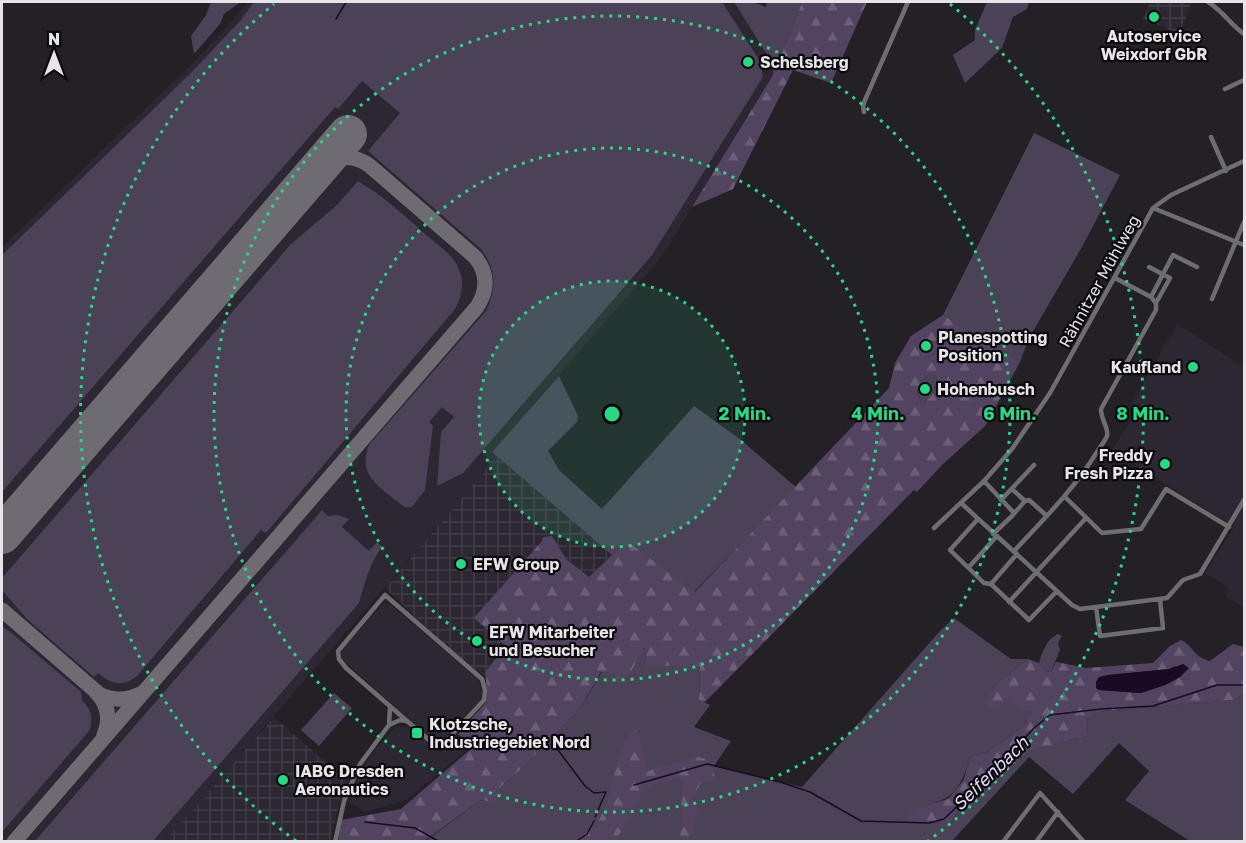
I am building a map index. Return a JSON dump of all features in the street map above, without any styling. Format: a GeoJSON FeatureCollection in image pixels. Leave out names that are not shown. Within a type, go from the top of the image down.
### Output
{"type":"FeatureCollection","features":[{"type":"Feature","properties":{"kind":"street"},"geometry":{"type":"LineString","coordinates":[[864,112],[865,100],[908,2]]}},
{"type":"Feature","properties":{"kind":"street"},"geometry":{"type":"LineString","coordinates":[[1208,2],[1219,9],[1237,30],[1245,34]]}},
{"type":"Feature","properties":{"kind":"street"},"geometry":{"type":"LineString","coordinates":[[1225,89],[1245,80]]}},
{"type":"Feature","properties":{"kind":"street"},"geometry":{"type":"LineString","coordinates":[[1211,137],[1226,171]]}},
{"type":"Feature","properties":{"kind":"street","name":"Rähnitzer Mühlweg"},"geometry":{"type":"LineString","coordinates":[[934,528],[984,481],[1012,449],[1050,393],[1153,208],[1171,195],[1245,161]]}},
{"type":"Feature","properties":{"kind":"street"},"geometry":{"type":"LineString","coordinates":[[1153,208],[1245,245]]}},
{"type":"Feature","properties":{"kind":"street"},"geometry":{"type":"LineString","coordinates":[[1212,298],[1245,222]]}},
{"type":"Feature","properties":{"kind":"street"},"geometry":{"type":"LineString","coordinates":[[1150,297],[1173,255],[1197,267]]}},
{"type":"Feature","properties":{"kind":"street"},"geometry":{"type":"LineString","coordinates":[[991,584],[1065,497],[1086,470],[1107,436],[1107,428],[1101,418],[1101,409],[1156,310],[1156,303],[1170,278],[1149,267]]}},
{"type":"Feature","properties":{"kind":"street"},"geometry":{"type":"LineString","coordinates":[[1115,278],[1150,297],[1156,303]]}},
{"type":"Feature","properties":{"kind":"street"},"geometry":{"type":"LineString","coordinates":[[1001,500],[1034,465]]}},
{"type":"Feature","properties":{"kind":"street"},"geometry":{"type":"LineString","coordinates":[[984,481],[1014,513]]}},
{"type":"Feature","properties":{"kind":"street"},"geometry":{"type":"LineString","coordinates":[[1012,489],[1047,516]]}},
{"type":"Feature","properties":{"kind":"street"},"geometry":{"type":"LineString","coordinates":[[1065,497],[1102,533],[1141,529],[1166,489],[1229,526]]}},
{"type":"Feature","properties":{"kind":"street"},"geometry":{"type":"LineString","coordinates":[[961,503],[995,536],[1080,609],[1167,598],[1183,580],[1200,574],[1245,500]]}},
{"type":"Feature","properties":{"kind":"street"},"geometry":{"type":"LineString","coordinates":[[969,567],[1025,501]]}},
{"type":"Feature","properties":{"kind":"street"},"geometry":{"type":"LineString","coordinates":[[1010,602],[1086,518]]}},
{"type":"Feature","properties":{"kind":"street"},"geometry":{"type":"LineString","coordinates":[[978,519],[950,550],[984,583],[991,584],[1029,620],[1057,591]]}},
{"type":"Feature","properties":{"kind":"street"},"geometry":{"type":"LineString","coordinates":[[385,595],[482,679],[485,690],[484,700],[447,741],[440,743],[430,741],[390,706],[346,668],[339,659],[338,651],[385,595]]}},
{"type":"Feature","properties":{"kind":"street"},"geometry":{"type":"LineString","coordinates":[[1096,607],[1100,636],[1163,628],[1160,599]]}},
{"type":"Feature","properties":{"kind":"street"},"geometry":{"type":"LineString","coordinates":[[335,842],[338,820],[353,777],[369,749],[388,724],[390,706]]}},
{"type":"Feature","properties":{"kind":"street"},"geometry":{"type":"LineString","coordinates":[[388,724],[406,721]]}},
{"type":"Feature","properties":{"kind":"street"},"geometry":{"type":"LineString","coordinates":[[1003,842],[1040,793],[1083,842]]}},
{"type":"Feature","properties":{"kind":"street"},"geometry":{"type":"LineString","coordinates":[[1036,842],[1058,812]]}},
{"type":"Feature","properties":{"kind":"shaded area"},"geometry":{"type":"Polygon","coordinates":[[[211,2],[239,3],[224,14],[220,24],[194,54],[191,36],[206,15],[211,2]]]}},
{"type":"Feature","properties":{"kind":"shaded area"},"geometry":{"type":"Polygon","coordinates":[[[248,2],[734,2],[773,64],[773,75],[660,259],[492,452],[485,471],[210,790],[202,804],[199,803],[164,841],[2,842],[2,247],[197,59],[248,2]]]}},
{"type":"Feature","properties":{"kind":"shaded area"},"geometry":{"type":"Polygon","coordinates":[[[254,2],[722,2],[760,61],[763,77],[652,255],[463,473],[437,486],[441,432],[454,417],[442,407],[429,422],[433,426],[425,490],[412,507],[404,507],[373,481],[366,466],[369,445],[486,311],[492,295],[493,279],[490,264],[481,249],[368,151],[400,113],[362,81],[338,109],[335,107],[2,492],[2,255],[189,75],[240,21],[254,2]]]}},
{"type":"Feature","properties":{"kind":"shaded area"},"geometry":{"type":"Polygon","coordinates":[[[734,2],[753,2],[766,7],[767,2],[802,2],[773,75],[773,64],[734,2]]]}},
{"type":"Feature","properties":{"kind":"shaded area"},"geometry":{"type":"Polygon","coordinates":[[[987,2],[1029,2],[1027,9],[1013,17],[1002,48],[965,83],[953,55],[975,40],[975,30],[987,2]]]}},
{"type":"Feature","properties":{"kind":"shaded area"},"geometry":{"type":"Polygon","coordinates":[[[1150,2],[1192,2],[1179,34],[1143,19],[1150,2]]]}},
{"type":"Feature","properties":{"kind":"shaded area"},"geometry":{"type":"Polygon","coordinates":[[[1034,133],[1120,175],[1082,247],[1029,338],[1020,362],[943,315],[1034,133]]]}},
{"type":"Feature","properties":{"kind":"shaded area"},"geometry":{"type":"Polygon","coordinates":[[[358,181],[396,208],[454,261],[460,271],[462,282],[460,298],[455,309],[266,533],[261,530],[137,676],[122,683],[108,680],[98,673],[94,677],[28,620],[2,590],[2,578],[291,244],[337,205],[358,181]]]}},
{"type":"Feature","properties":{"kind":"shaded area"},"geometry":{"type":"Polygon","coordinates":[[[1177,324],[1238,363],[1244,359],[1244,608],[1226,596],[1229,588],[1205,573],[1234,527],[1112,450],[1136,413],[1129,408],[1177,324]]]}},
{"type":"Feature","properties":{"kind":"shaded area"},"geometry":{"type":"Polygon","coordinates":[[[930,374],[936,376],[936,387],[933,394],[922,402],[917,396],[918,389],[922,381],[930,374]]]}},
{"type":"Feature","properties":{"kind":"shaded area"},"geometry":{"type":"Polygon","coordinates":[[[559,376],[578,416],[577,422],[548,451],[559,470],[602,509],[694,406],[741,440],[796,487],[694,592],[627,542],[612,555],[492,452],[559,376]]]}},
{"type":"Feature","properties":{"kind":"shaded area"},"geometry":{"type":"Polygon","coordinates":[[[492,452],[612,555],[589,578],[567,560],[552,536],[543,537],[506,645],[485,672],[485,677],[446,646],[385,588],[485,471],[492,452]]]}},
{"type":"Feature","properties":{"kind":"shaded area"},"geometry":{"type":"Polygon","coordinates":[[[322,510],[328,516],[338,515],[349,519],[342,527],[369,551],[377,542],[382,547],[365,581],[359,603],[153,841],[35,841],[322,510]]]}},
{"type":"Feature","properties":{"kind":"shaded area"},"geometry":{"type":"Polygon","coordinates":[[[383,604],[391,605],[479,680],[482,693],[480,700],[445,738],[430,738],[342,659],[342,649],[383,604]]]}},
{"type":"Feature","properties":{"kind":"shaded area"},"geometry":{"type":"Polygon","coordinates":[[[954,618],[1011,659],[1028,659],[999,682],[1012,701],[1032,712],[1024,726],[986,753],[971,756],[961,781],[950,795],[909,811],[908,820],[951,822],[969,796],[1000,772],[1033,750],[1088,736],[1087,719],[1103,711],[1235,700],[1244,693],[1244,841],[1190,841],[1125,800],[1149,771],[1119,743],[1073,794],[1029,757],[952,841],[424,842],[481,800],[492,802],[496,791],[580,709],[602,672],[607,672],[618,679],[644,648],[647,650],[644,666],[700,666],[699,700],[710,705],[694,727],[731,741],[714,766],[802,787],[954,618]]]}},
{"type":"Feature","properties":{"kind":"shaded area"},"geometry":{"type":"Polygon","coordinates":[[[2,626],[81,692],[82,700],[88,707],[91,726],[2,832],[2,626]]]}},
{"type":"Feature","properties":{"kind":"shaded area"},"geometry":{"type":"Polygon","coordinates":[[[1058,634],[1062,636],[1058,643],[1060,650],[1051,672],[1044,671],[1039,663],[1042,654],[1048,642],[1058,634]]]}},
{"type":"Feature","properties":{"kind":"shaded area"},"geometry":{"type":"Polygon","coordinates":[[[1183,664],[1189,668],[1180,677],[1141,693],[1096,688],[1099,677],[1169,669],[1183,664]]]}},
{"type":"Feature","properties":{"kind":"shaded area"},"geometry":{"type":"Polygon","coordinates":[[[334,693],[352,708],[319,746],[301,730],[334,693]]]}},
{"type":"Feature","properties":{"kind":"shaded area"},"geometry":{"type":"Polygon","coordinates":[[[274,717],[348,782],[341,798],[330,841],[164,841],[199,803],[202,803],[210,790],[274,717]]]}},
{"type":"Feature","properties":{"kind":"shaded area"},"geometry":{"type":"Polygon","coordinates":[[[395,727],[407,727],[441,752],[455,736],[469,748],[406,800],[365,812],[349,802],[358,779],[369,757],[395,727]]]}},
{"type":"Feature","properties":{"kind":"green space"},"geometry":{"type":"Polygon","coordinates":[[[802,2],[867,2],[831,83],[793,70],[733,189],[692,207],[773,75],[802,2]]]}},
{"type":"Feature","properties":{"kind":"green space"},"geometry":{"type":"Polygon","coordinates":[[[943,315],[1020,362],[985,426],[942,465],[917,492],[914,490],[704,703],[699,700],[700,666],[644,666],[647,650],[644,648],[629,675],[618,679],[607,672],[601,672],[580,709],[496,791],[497,798],[492,802],[481,800],[424,841],[338,842],[341,820],[401,809],[472,748],[458,734],[486,702],[485,672],[506,646],[474,618],[542,541],[543,537],[552,536],[567,560],[589,577],[627,541],[695,592],[889,388],[895,363],[911,336],[943,315]],[[930,374],[921,383],[917,396],[922,402],[925,402],[934,391],[936,376],[930,374]]]}},
{"type":"Feature","properties":{"kind":"green space"},"geometry":{"type":"Polygon","coordinates":[[[1181,640],[1200,657],[1210,661],[1233,644],[1244,647],[1244,693],[1235,700],[1103,711],[1087,719],[1088,736],[1033,750],[1000,772],[969,796],[951,822],[908,821],[908,811],[948,799],[963,781],[971,756],[986,753],[1024,726],[1032,712],[1019,708],[1007,698],[998,709],[984,704],[999,682],[1028,659],[1039,663],[1044,671],[1051,672],[1056,662],[1086,668],[1153,663],[1170,646],[1181,640]],[[1175,666],[1170,669],[1099,677],[1096,688],[1141,693],[1180,677],[1175,666]]]}},
{"type":"Feature","properties":{"kind":"green space"},"geometry":{"type":"Polygon","coordinates":[[[637,730],[647,771],[698,757],[707,759],[710,764],[714,772],[714,781],[702,781],[692,798],[699,811],[694,820],[695,835],[689,837],[688,841],[679,841],[683,822],[682,782],[678,778],[652,785],[642,791],[615,841],[568,841],[581,837],[597,824],[607,804],[617,764],[630,731],[637,730]]]}},
{"type":"Feature","properties":{"kind":"waterway"},"geometry":{"type":"LineString","coordinates":[[336,19],[346,2]]}},
{"type":"Feature","properties":{"kind":"waterway","name":"Seifenbach"},"geometry":{"type":"LineString","coordinates":[[634,785],[707,764],[810,792],[861,821],[929,823],[944,819],[1002,763],[1034,728],[1050,715],[1153,706],[1217,685],[1244,685]]}},
{"type":"Feature","properties":{"kind":"waterway"},"geometry":{"type":"LineString","coordinates":[[552,742],[585,786],[594,793],[606,792],[595,817]]}},
{"type":"Feature","properties":{"kind":"waterway","name":"Seifenbach"},"geometry":{"type":"LineString","coordinates":[[575,842],[587,834],[594,821]]}},
{"type":"Feature","properties":{"kind":"waterway","name":"Seifenbach"},"geometry":{"type":"LineString","coordinates":[[365,822],[415,828],[440,842]]}},
{"type":"Feature","properties":{"kind":"taxiway"},"geometry":{"type":"LineString","coordinates":[[14,842],[481,301],[485,282],[482,269],[475,257],[370,166],[357,159],[344,158],[331,161],[318,169]]}},
{"type":"Feature","properties":{"kind":"taxiway"},"geometry":{"type":"LineString","coordinates":[[2,610],[99,694],[120,699],[140,694]]}},
{"type":"Feature","properties":{"kind":"taxiway"},"geometry":{"type":"LineString","coordinates":[[95,691],[103,701],[107,712],[104,735]]}},
{"type":"Feature","properties":{"kind":"runway"},"geometry":{"type":"LineString","coordinates":[[2,535],[348,134]]}},
{"type":"Feature","properties":{"kind":"place","name":"Autoservice Weixdorf GbR"},"geometry":{"type":"Point","coordinates":[1154,17]}},
{"type":"Feature","properties":{"kind":"place","name":"Schelsberg"},"geometry":{"type":"Point","coordinates":[748,62]}},
{"type":"Feature","properties":{"kind":"place","name":"Planespotting Position"},"geometry":{"type":"Point","coordinates":[926,346]}},
{"type":"Feature","properties":{"kind":"place","name":"Kaufland"},"geometry":{"type":"Point","coordinates":[1193,367]}},
{"type":"Feature","properties":{"kind":"place","name":"Hohenbusch"},"geometry":{"type":"Point","coordinates":[925,389]}},
{"type":"Feature","properties":{"kind":"place","name":"Freddy Fresh Pizza"},"geometry":{"type":"Point","coordinates":[1165,464]}},
{"type":"Feature","properties":{"kind":"place","name":"EFW Group"},"geometry":{"type":"Point","coordinates":[461,564]}},
{"type":"Feature","properties":{"kind":"place","name":"EFW Mitarbeiter und Besucher"},"geometry":{"type":"Point","coordinates":[477,641]}},
{"type":"Feature","properties":{"kind":"place","name":"Klotzsche, Industriegebiet Nord"},"geometry":{"type":"Point","coordinates":[417,733]}},
{"type":"Feature","properties":{"kind":"place","name":"IABG Dresden Aeronautics"},"geometry":{"type":"Point","coordinates":[283,780]}}]}
